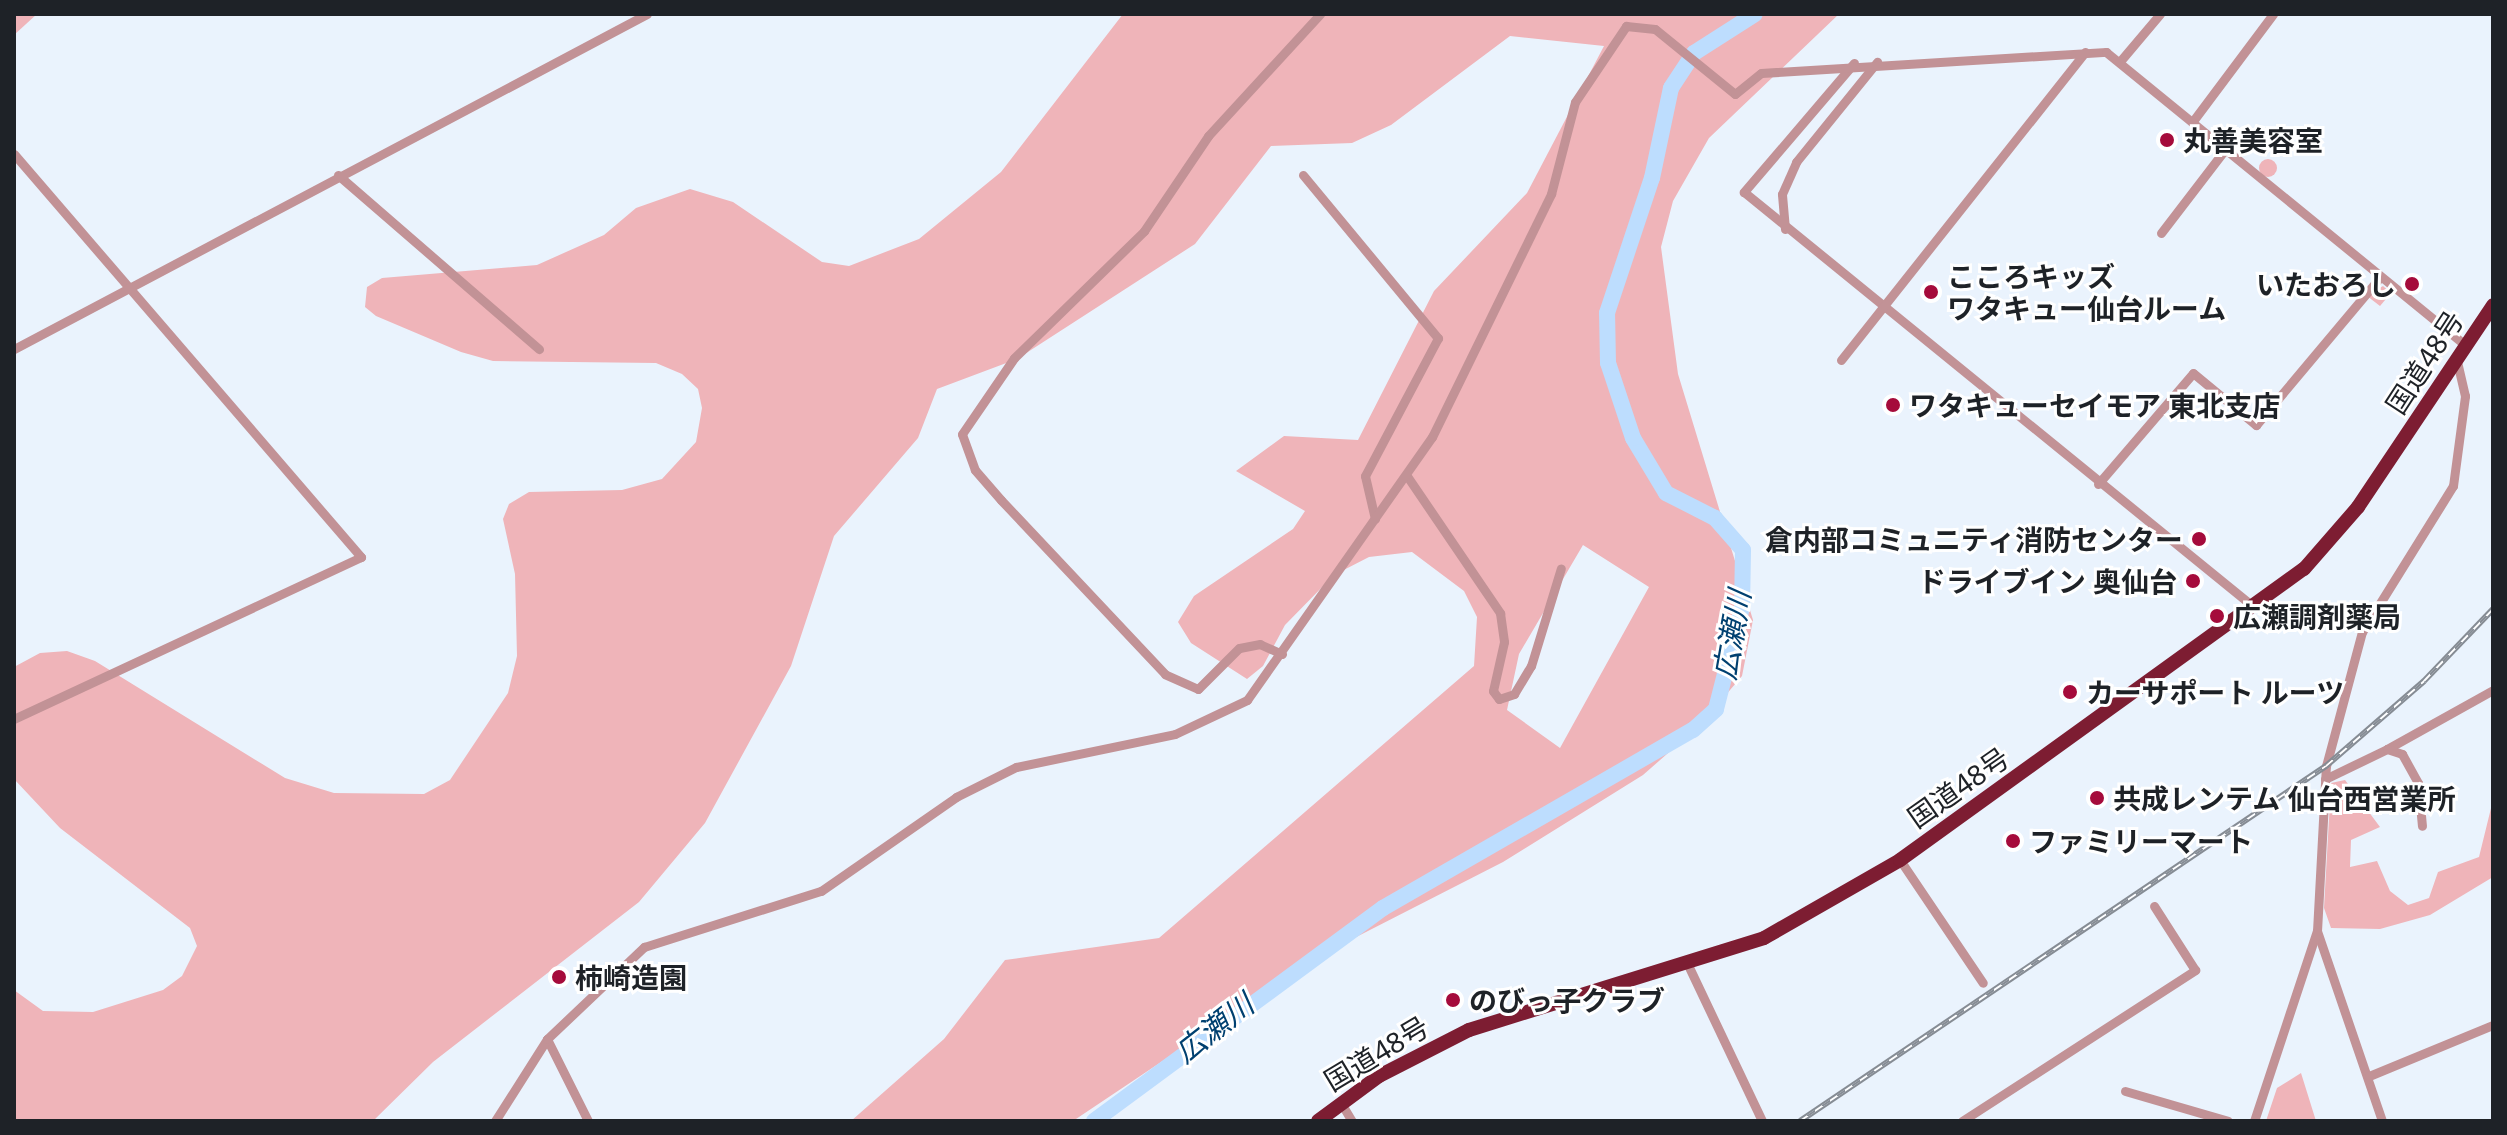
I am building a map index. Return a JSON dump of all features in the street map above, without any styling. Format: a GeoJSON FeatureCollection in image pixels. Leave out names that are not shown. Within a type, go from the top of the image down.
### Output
{"type":"FeatureCollection","features":[{"type":"Feature","properties":{"kind":"highway","name":"国道48号"},"geometry":{"type":"LineString","coordinates":[[1318,1121],[1341,1103],[1469,1030],[1688,965],[1814,915],[1900,860],[2256,609],[2350,518],[2493,305]]}},
{"type":"Feature","properties":{"kind":"street"},"geometry":{"type":"LineString","coordinates":[[14,349],[126,285],[647,14]]}},
{"type":"Feature","properties":{"kind":"street"},"geometry":{"type":"LineString","coordinates":[[1282,654],[1260,644],[1239,648],[1198,689],[1165,674],[975,470],[962,434],[1034,334],[1144,231],[1208,136],[1320,14]]}},
{"type":"Feature","properties":{"kind":"street"},"geometry":{"type":"LineString","coordinates":[[2122,59],[2160,14]]}},
{"type":"Feature","properties":{"kind":"street"},"geometry":{"type":"LineString","coordinates":[[2193,121],[2273,14]]}},
{"type":"Feature","properties":{"kind":"street"},"geometry":{"type":"LineString","coordinates":[[495,1121],[547,1039],[644,947],[821,891],[956,797],[1016,767],[1175,734],[1223,716],[1247,700],[1407,476],[1457,391],[1551,194],[1586,80],[1622,29],[1655,29],[1721,87],[1741,93],[1761,73],[1854,63],[2085,52],[2122,59],[2466,346]]}},
{"type":"Feature","properties":{"kind":"street"},"geometry":{"type":"LineString","coordinates":[[1841,360],[2085,52]]}},
{"type":"Feature","properties":{"kind":"street"},"geometry":{"type":"LineString","coordinates":[[1785,229],[1782,194],[1796,162],[1877,62]]}},
{"type":"Feature","properties":{"kind":"street"},"geometry":{"type":"LineString","coordinates":[[1854,63],[1744,192],[1882,310],[2256,609]]}},
{"type":"Feature","properties":{"kind":"street"},"geometry":{"type":"LineString","coordinates":[[2161,233],[2227,147]]}},
{"type":"Feature","properties":{"kind":"street"},"geometry":{"type":"LineString","coordinates":[[14,154],[361,557],[14,719]]}},
{"type":"Feature","properties":{"kind":"street"},"geometry":{"type":"LineString","coordinates":[[338,175],[539,349]]}},
{"type":"Feature","properties":{"kind":"street"},"geometry":{"type":"LineString","coordinates":[[1303,175],[1438,338],[1365,476],[1375,519]]}},
{"type":"Feature","properties":{"kind":"street"},"geometry":{"type":"LineString","coordinates":[[2098,484],[2193,373],[2256,425],[2380,277]]}},
{"type":"Feature","properties":{"kind":"street"},"geometry":{"type":"LineString","coordinates":[[2254,1121],[2317,931],[2325,779],[2330,746],[2370,613],[2453,486],[2465,396],[2457,361]]}},
{"type":"Feature","properties":{"kind":"street"},"geometry":{"type":"LineString","coordinates":[[1407,476],[1500,613],[1504,642],[1493,691],[1499,699],[1514,694],[1531,666],[1561,568]]}},
{"type":"Feature","properties":{"kind":"street"},"geometry":{"type":"LineString","coordinates":[[2325,779],[2387,749],[2493,690]]}},
{"type":"Feature","properties":{"kind":"street"},"geometry":{"type":"LineString","coordinates":[[2387,749],[2413,768],[2422,826]]}},
{"type":"Feature","properties":{"kind":"street"},"geometry":{"type":"LineString","coordinates":[[1900,860],[1983,983]]}},
{"type":"Feature","properties":{"kind":"street"},"geometry":{"type":"LineString","coordinates":[[1962,1121],[2195,970],[2154,906]]}},
{"type":"Feature","properties":{"kind":"street"},"geometry":{"type":"LineString","coordinates":[[2317,931],[2382,1121]]}},
{"type":"Feature","properties":{"kind":"street"},"geometry":{"type":"LineString","coordinates":[[1688,965],[1762,1121]]}},
{"type":"Feature","properties":{"kind":"street"},"geometry":{"type":"LineString","coordinates":[[2369,1076],[2493,1025]]}},
{"type":"Feature","properties":{"kind":"street"},"geometry":{"type":"LineString","coordinates":[[547,1039],[588,1121]]}},
{"type":"Feature","properties":{"kind":"street"},"geometry":{"type":"LineString","coordinates":[[2125,1091],[2228,1121]]}},
{"type":"Feature","properties":{"kind":"street"},"geometry":{"type":"LineString","coordinates":[[1341,1103],[1352,1121]]}},
{"type":"Feature","properties":{"kind":"shaded area"},"geometry":{"type":"Polygon","coordinates":[[[14,14],[37,14],[14,35],[14,14]]]}},
{"type":"Feature","properties":{"kind":"shaded area"},"geometry":{"type":"Polygon","coordinates":[[[1123,14],[1839,14],[1709,138],[1673,201],[1661,247],[1678,374],[1753,620],[1742,676],[1700,725],[1643,775],[1503,862],[1321,955],[1073,1121],[851,1121],[944,1039],[1005,960],[1159,938],[1474,666],[1477,617],[1464,591],[1412,552],[1369,557],[1334,575],[1285,625],[1263,666],[1247,679],[1191,643],[1178,622],[1194,596],[1293,529],[1305,511],[1236,471],[1284,436],[1358,440],[1434,291],[1527,193],[1604,46],[1510,36],[1391,125],[1352,143],[1271,146],[1195,244],[1017,359],[937,389],[918,438],[834,536],[791,666],[705,823],[639,902],[433,1062],[373,1121],[14,1121],[14,990],[43,1011],[93,1012],[163,990],[182,976],[197,946],[190,928],[60,828],[14,779],[14,667],[40,653],[67,651],[95,661],[285,778],[334,793],[424,794],[450,780],[508,693],[517,656],[515,574],[503,519],[509,504],[529,492],[622,490],[662,479],[696,442],[702,408],[698,389],[682,374],[656,363],[493,361],[461,352],[376,316],[365,307],[367,287],[382,278],[537,265],[604,235],[636,208],[690,189],[733,202],[822,262],[849,266],[919,239],[1001,172],[1123,14]],[[1583,545],[1519,654],[1507,710],[1560,748],[1649,587],[1583,545]]]}},
{"type":"Feature","properties":{"kind":"shaded area"},"geometry":{"type":"Polygon","coordinates":[[[2268,159],[2277,168],[2268,177],[2259,168],[2268,159]]]}},
{"type":"Feature","properties":{"kind":"shaded area"},"geometry":{"type":"Polygon","coordinates":[[[2383,286],[2391,293],[2380,306],[2367,296],[2383,286]]]}},
{"type":"Feature","properties":{"kind":"shaded area"},"geometry":{"type":"Polygon","coordinates":[[[2345,780],[2380,827],[2351,840],[2350,867],[2377,861],[2390,891],[2408,905],[2429,898],[2438,872],[2479,857],[2493,800],[2493,877],[2430,915],[2380,929],[2331,928],[2324,908],[2331,783],[2345,780]]]}},
{"type":"Feature","properties":{"kind":"shaded area"},"geometry":{"type":"Polygon","coordinates":[[[2301,1073],[2316,1121],[2266,1121],[2277,1088],[2301,1073]]]}},
{"type":"Feature","properties":{"kind":"waterway","name":"広瀬川"},"geometry":{"type":"LineString","coordinates":[[1094,1121],[1383,908],[1693,730],[1716,709],[1742,608],[1743,550],[1715,518],[1666,493],[1633,438],[1608,363],[1607,313],[1652,178],[1671,88],[1694,53],[1755,14]]}},
{"type":"Feature","properties":{"kind":"railway"},"geometry":{"type":"LineString","coordinates":[[1800,1121],[2326,766],[2424,681],[2493,609]]}},
{"type":"Feature","properties":{"kind":"place","name":"丸善美容室"},"geometry":{"type":"Point","coordinates":[2167,140]}},
{"type":"Feature","properties":{"kind":"place","name":"いたおろし"},"geometry":{"type":"Point","coordinates":[2412,284]}},
{"type":"Feature","properties":{"kind":"place","name":"こころキッズ ワタキュー仙台ルーム"},"geometry":{"type":"Point","coordinates":[1931,292]}},
{"type":"Feature","properties":{"kind":"place","name":"ワタキューセイモア 東北支店"},"geometry":{"type":"Point","coordinates":[1893,405]}},
{"type":"Feature","properties":{"kind":"place","name":"倉内部コミュニティ消防センター"},"geometry":{"type":"Point","coordinates":[2199,539]}},
{"type":"Feature","properties":{"kind":"place","name":"ドライブイン 奥仙台"},"geometry":{"type":"Point","coordinates":[2193,581]}},
{"type":"Feature","properties":{"kind":"place","name":"広瀬調剤薬局"},"geometry":{"type":"Point","coordinates":[2217,616]}},
{"type":"Feature","properties":{"kind":"place","name":"カーサポート ルーツ"},"geometry":{"type":"Point","coordinates":[2070,692]}},
{"type":"Feature","properties":{"kind":"place","name":"共成レンテム 仙台西営業所"},"geometry":{"type":"Point","coordinates":[2097,798]}},
{"type":"Feature","properties":{"kind":"place","name":"ファミリーマート"},"geometry":{"type":"Point","coordinates":[2013,841]}},
{"type":"Feature","properties":{"kind":"place","name":"柿崎造園"},"geometry":{"type":"Point","coordinates":[559,977]}},
{"type":"Feature","properties":{"kind":"place","name":"のびっ子クラブ"},"geometry":{"type":"Point","coordinates":[1453,1000]}}]}
